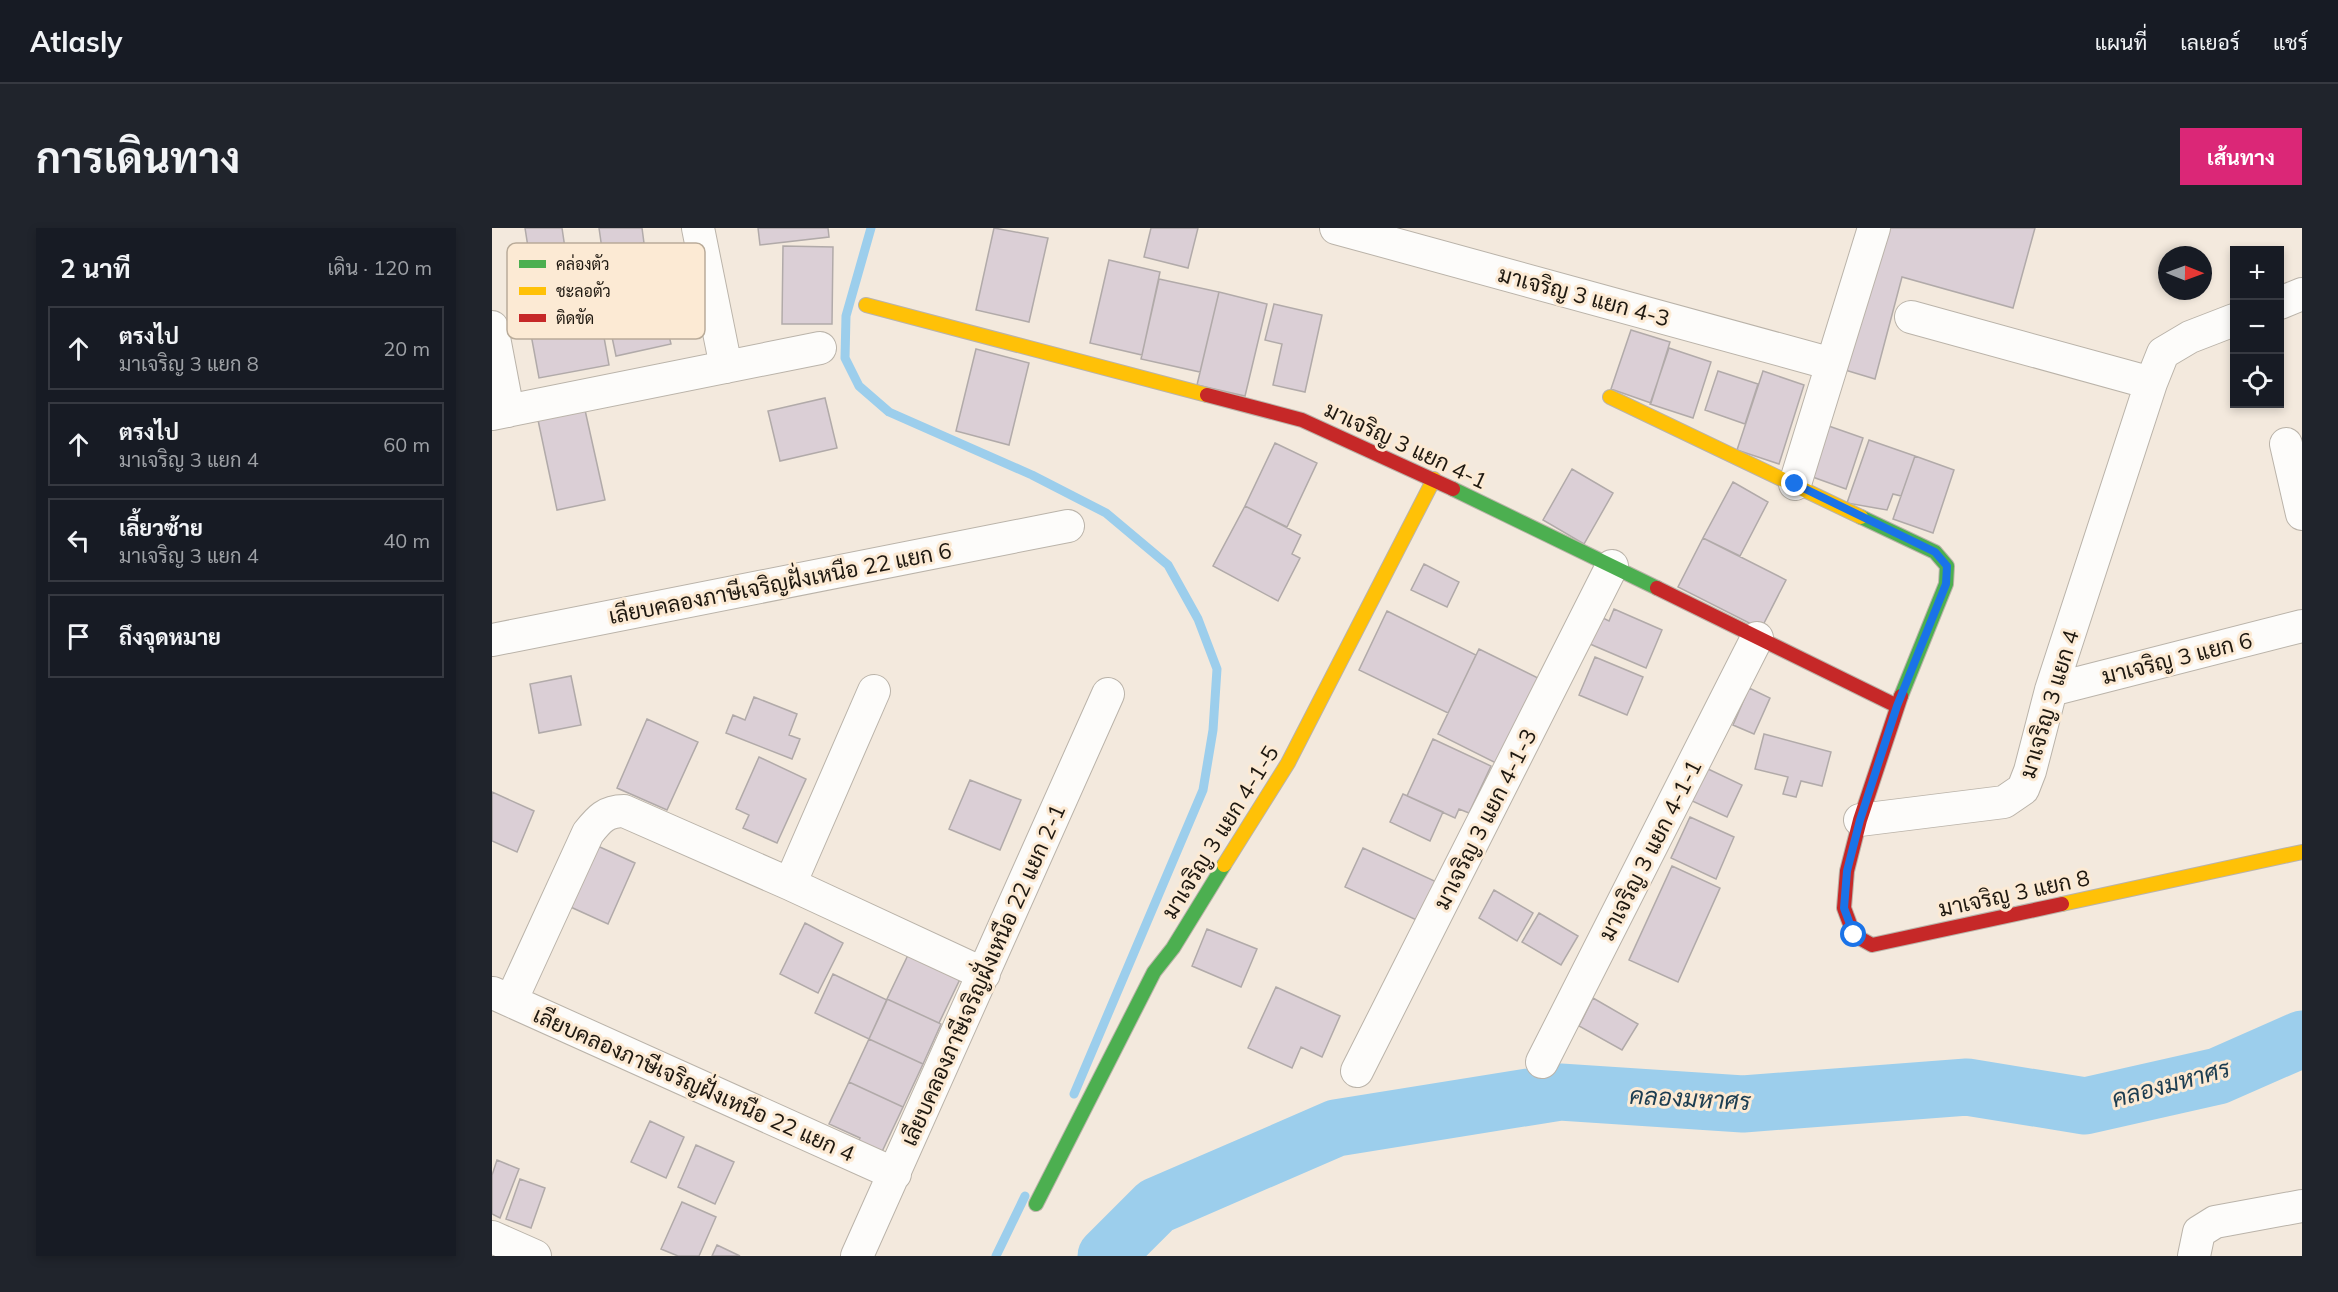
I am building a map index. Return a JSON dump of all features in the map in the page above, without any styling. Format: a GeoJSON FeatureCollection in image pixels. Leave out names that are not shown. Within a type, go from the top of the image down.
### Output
{"type":"FeatureCollection","features":[{"type":"Feature","properties":{"kind":"street"},"geometry":{"type":"LineString","coordinates":[[698,228],[701,243]]}},
{"type":"Feature","properties":{"kind":"street","name":"มาเจริญ 3 แยก 4-3"},"geometry":{"type":"LineString","coordinates":[[1335,228],[1832,364]]}},
{"type":"Feature","properties":{"kind":"street"},"geometry":{"type":"LineString","coordinates":[[1795,484],[1874,228]]}},
{"type":"Feature","properties":{"kind":"street"},"geometry":{"type":"LineString","coordinates":[[705,263],[726,367]]}},
{"type":"Feature","properties":{"kind":"street"},"geometry":{"type":"LineString","coordinates":[[2284,301],[2302,294]]}},
{"type":"Feature","properties":{"kind":"street","name":"มาเจริญ 3 แยก 4-1"},"geometry":{"type":"LineString","coordinates":[[866,305],[1302,420],[1434,479],[1897,706]]}},
{"type":"Feature","properties":{"kind":"street"},"geometry":{"type":"LineString","coordinates":[[1911,317],[2151,383]]}},
{"type":"Feature","properties":{"kind":"street","name":"มาเจริญ 3 แยก 4"},"geometry":{"type":"LineString","coordinates":[[1860,820],[2004,802],[2022,789],[2030,771],[2051,690],[2151,383],[2163,353],[2190,337],[2230,322]]}},
{"type":"Feature","properties":{"kind":"street"},"geometry":{"type":"LineString","coordinates":[[492,327],[500,412],[820,348]]}},
{"type":"Feature","properties":{"kind":"street"},"geometry":{"type":"LineString","coordinates":[[1610,397],[1935,552],[1947,566],[1946,584],[1897,706],[1860,820]]}},
{"type":"Feature","properties":{"kind":"street"},"geometry":{"type":"LineString","coordinates":[[2286,444],[2302,514]]}},
{"type":"Feature","properties":{"kind":"street","name":"มาเจริญ 3 แยก 4-1-5"},"geometry":{"type":"LineString","coordinates":[[1036,1204],[1154,972],[1173,948],[1288,764],[1434,479]]}},
{"type":"Feature","properties":{"kind":"street","name":"เลียบคลองภาษีเจริญฝั่งเหนือ 22 แยก 6"},"geometry":{"type":"LineString","coordinates":[[492,640],[1068,526]]}},
{"type":"Feature","properties":{"kind":"street","name":"มาเจริญ 3 แยก 4-1-3"},"geometry":{"type":"LineString","coordinates":[[1357,1071],[1612,566]]}},
{"type":"Feature","properties":{"kind":"street","name":"มาเจริญ 3 แยก 6"},"geometry":{"type":"LineString","coordinates":[[2051,690],[2302,626]]}},
{"type":"Feature","properties":{"kind":"street","name":"มาเจริญ 3 แยก 4-1-1"},"geometry":{"type":"LineString","coordinates":[[1542,1062],[1757,638]]}},
{"type":"Feature","properties":{"kind":"street"},"geometry":{"type":"LineString","coordinates":[[790,884],[874,691]]}},
{"type":"Feature","properties":{"kind":"street","name":"เลียบคลองภาษีเจริญฝั่งเหนือ 22 แยก 2-1"},"geometry":{"type":"LineString","coordinates":[[857,1256],[1108,694]]}},
{"type":"Feature","properties":{"kind":"street"},"geometry":{"type":"LineString","coordinates":[[501,997],[588,833],[598,819],[611,811],[624,811],[790,884],[984,974]]}},
{"type":"Feature","properties":{"kind":"street","name":"มาเจริญ 3 แยก 8"},"geometry":{"type":"LineString","coordinates":[[1860,820],[1847,871],[1844,908],[1854,935],[1872,945],[2302,852]]}},
{"type":"Feature","properties":{"kind":"street","name":"เลียบคลองภาษีเจริญฝั่งเหนือ 22 แยก 4"},"geometry":{"type":"LineString","coordinates":[[501,997],[895,1174]]}},
{"type":"Feature","properties":{"kind":"street"},"geometry":{"type":"LineString","coordinates":[[2194,1256],[2199,1232],[2215,1222],[2302,1206]]}},
{"type":"Feature","properties":{"kind":"street"},"geometry":{"type":"LineString","coordinates":[[492,1237],[535,1256]]}},
{"type":"Feature","properties":{"kind":"building"},"geometry":{"type":"Polygon","coordinates":[[[525,228],[562,228],[564,243],[527,243],[525,228]]]}},
{"type":"Feature","properties":{"kind":"building"},"geometry":{"type":"Polygon","coordinates":[[[599,228],[642,228],[644,243],[601,243],[599,228]]]}},
{"type":"Feature","properties":{"kind":"building"},"geometry":{"type":"Polygon","coordinates":[[[758,228],[828,228],[829,237],[760,245],[758,228]]]}},
{"type":"Feature","properties":{"kind":"building"},"geometry":{"type":"Polygon","coordinates":[[[994,228],[1048,238],[1029,322],[976,310],[994,228]]]}},
{"type":"Feature","properties":{"kind":"building"},"geometry":{"type":"Polygon","coordinates":[[[1151,228],[1198,228],[1188,268],[1144,257],[1151,228]]]}},
{"type":"Feature","properties":{"kind":"building"},"geometry":{"type":"Polygon","coordinates":[[[1884,228],[2035,228],[2013,308],[1902,277],[1875,379],[1845,370],[1884,228]]]}},
{"type":"Feature","properties":{"kind":"building"},"geometry":{"type":"Polygon","coordinates":[[[783,246],[833,247],[832,324],[782,324],[783,246]]]}},
{"type":"Feature","properties":{"kind":"building"},"geometry":{"type":"Polygon","coordinates":[[[1109,260],[1160,272],[1142,355],[1090,343],[1109,260]]]}},
{"type":"Feature","properties":{"kind":"building"},"geometry":{"type":"Polygon","coordinates":[[[1159,279],[1219,292],[1200,372],[1141,359],[1159,279]]]}},
{"type":"Feature","properties":{"kind":"building"},"geometry":{"type":"Polygon","coordinates":[[[1219,292],[1267,304],[1245,396],[1197,385],[1219,292]]]}},
{"type":"Feature","properties":{"kind":"building"},"geometry":{"type":"Polygon","coordinates":[[[1274,304],[1322,315],[1305,392],[1273,385],[1282,344],[1265,340],[1274,304]]]}},
{"type":"Feature","properties":{"kind":"building"},"geometry":{"type":"Polygon","coordinates":[[[1631,330],[1670,342],[1651,403],[1611,389],[1631,330]]]}},
{"type":"Feature","properties":{"kind":"building"},"geometry":{"type":"Polygon","coordinates":[[[532,339],[604,339],[609,365],[539,378],[532,339]]]}},
{"type":"Feature","properties":{"kind":"building"},"geometry":{"type":"Polygon","coordinates":[[[612,339],[670,339],[671,344],[616,356],[612,339]]]}},
{"type":"Feature","properties":{"kind":"building"},"geometry":{"type":"Polygon","coordinates":[[[1669,348],[1711,362],[1693,418],[1650,404],[1669,348]]]}},
{"type":"Feature","properties":{"kind":"building"},"geometry":{"type":"Polygon","coordinates":[[[976,349],[1029,363],[1009,445],[956,431],[976,349]]]}},
{"type":"Feature","properties":{"kind":"building"},"geometry":{"type":"Polygon","coordinates":[[[1718,371],[1758,384],[1745,424],[1705,410],[1718,371]]]}},
{"type":"Feature","properties":{"kind":"building"},"geometry":{"type":"Polygon","coordinates":[[[1763,371],[1804,385],[1779,464],[1737,450],[1763,371]]]}},
{"type":"Feature","properties":{"kind":"building"},"geometry":{"type":"Polygon","coordinates":[[[825,398],[837,448],[780,461],[768,411],[825,398]]]}},
{"type":"Feature","properties":{"kind":"building"},"geometry":{"type":"Polygon","coordinates":[[[585,410],[605,500],[557,510],[538,420],[585,410]]]}},
{"type":"Feature","properties":{"kind":"building"},"geometry":{"type":"Polygon","coordinates":[[[1823,424],[1863,438],[1846,489],[1807,475],[1823,424]]]}},
{"type":"Feature","properties":{"kind":"building"},"geometry":{"type":"Polygon","coordinates":[[[1869,440],[1915,456],[1901,496],[1893,494],[1887,510],[1847,503],[1869,440]]]}},
{"type":"Feature","properties":{"kind":"building"},"geometry":{"type":"Polygon","coordinates":[[[1275,443],[1317,463],[1287,527],[1245,506],[1275,443]]]}},
{"type":"Feature","properties":{"kind":"building"},"geometry":{"type":"Polygon","coordinates":[[[1915,456],[1954,470],[1933,533],[1893,519],[1915,456]]]}},
{"type":"Feature","properties":{"kind":"building"},"geometry":{"type":"Polygon","coordinates":[[[1572,469],[1613,493],[1584,544],[1543,520],[1572,469]]]}},
{"type":"Feature","properties":{"kind":"building"},"geometry":{"type":"Polygon","coordinates":[[[1733,482],[1768,502],[1740,556],[1703,538],[1733,482]]]}},
{"type":"Feature","properties":{"kind":"building"},"geometry":{"type":"Polygon","coordinates":[[[1245,506],[1301,535],[1292,554],[1300,558],[1278,601],[1213,566],[1245,506]]]}},
{"type":"Feature","properties":{"kind":"building"},"geometry":{"type":"Polygon","coordinates":[[[1703,538],[1786,580],[1761,629],[1678,587],[1703,538]]]}},
{"type":"Feature","properties":{"kind":"building"},"geometry":{"type":"Polygon","coordinates":[[[1424,564],[1459,582],[1447,607],[1411,590],[1424,564]]]}},
{"type":"Feature","properties":{"kind":"building"},"geometry":{"type":"Polygon","coordinates":[[[1614,609],[1662,630],[1646,668],[1590,644],[1601,617],[1609,621],[1614,609]]]}},
{"type":"Feature","properties":{"kind":"building"},"geometry":{"type":"Polygon","coordinates":[[[1387,611],[1476,655],[1448,713],[1359,670],[1387,611]]]}},
{"type":"Feature","properties":{"kind":"building"},"geometry":{"type":"Polygon","coordinates":[[[1479,649],[1544,681],[1502,766],[1438,734],[1479,649]]]}},
{"type":"Feature","properties":{"kind":"building"},"geometry":{"type":"Polygon","coordinates":[[[1595,657],[1643,677],[1627,715],[1579,695],[1595,657]]]}},
{"type":"Feature","properties":{"kind":"building"},"geometry":{"type":"Polygon","coordinates":[[[571,676],[581,725],[539,733],[530,684],[571,676]]]}},
{"type":"Feature","properties":{"kind":"building"},"geometry":{"type":"Polygon","coordinates":[[[1749,688],[1770,698],[1754,734],[1733,725],[1749,688]]]}},
{"type":"Feature","properties":{"kind":"building"},"geometry":{"type":"Polygon","coordinates":[[[754,697],[797,714],[789,735],[800,739],[792,759],[726,733],[733,715],[745,720],[754,697]]]}},
{"type":"Feature","properties":{"kind":"building"},"geometry":{"type":"Polygon","coordinates":[[[647,719],[698,742],[667,810],[617,788],[647,719]]]}},
{"type":"Feature","properties":{"kind":"building"},"geometry":{"type":"Polygon","coordinates":[[[1764,734],[1831,752],[1822,786],[1801,781],[1796,797],[1783,794],[1788,777],[1755,769],[1764,734]]]}},
{"type":"Feature","properties":{"kind":"building"},"geometry":{"type":"Polygon","coordinates":[[[1433,739],[1491,766],[1469,813],[1459,809],[1455,818],[1407,796],[1433,739]]]}},
{"type":"Feature","properties":{"kind":"building"},"geometry":{"type":"Polygon","coordinates":[[[759,757],[806,779],[777,843],[743,828],[749,815],[736,809],[759,757]]]}},
{"type":"Feature","properties":{"kind":"building"},"geometry":{"type":"Polygon","coordinates":[[[1706,768],[1742,785],[1727,817],[1690,800],[1706,768]]]}},
{"type":"Feature","properties":{"kind":"building"},"geometry":{"type":"Polygon","coordinates":[[[970,780],[1021,800],[1000,850],[949,829],[970,780]]]}},
{"type":"Feature","properties":{"kind":"building"},"geometry":{"type":"Polygon","coordinates":[[[492,792],[534,811],[517,852],[492,841],[492,792]]]}},
{"type":"Feature","properties":{"kind":"building"},"geometry":{"type":"Polygon","coordinates":[[[1403,794],[1443,812],[1430,841],[1390,822],[1403,794]]]}},
{"type":"Feature","properties":{"kind":"building"},"geometry":{"type":"Polygon","coordinates":[[[1690,817],[1734,837],[1716,879],[1671,858],[1690,817]]]}},
{"type":"Feature","properties":{"kind":"building"},"geometry":{"type":"Polygon","coordinates":[[[591,843],[635,863],[608,924],[564,904],[591,843]]]}},
{"type":"Feature","properties":{"kind":"building"},"geometry":{"type":"Polygon","coordinates":[[[1363,848],[1441,884],[1423,923],[1345,887],[1363,848]]]}},
{"type":"Feature","properties":{"kind":"building"},"geometry":{"type":"Polygon","coordinates":[[[1672,866],[1720,888],[1678,982],[1629,960],[1672,866]]]}},
{"type":"Feature","properties":{"kind":"building"},"geometry":{"type":"Polygon","coordinates":[[[1494,890],[1533,913],[1517,941],[1479,918],[1494,890]]]}},
{"type":"Feature","properties":{"kind":"building"},"geometry":{"type":"Polygon","coordinates":[[[1539,913],[1578,936],[1561,965],[1522,942],[1539,913]]]}},
{"type":"Feature","properties":{"kind":"building"},"geometry":{"type":"Polygon","coordinates":[[[805,923],[843,943],[818,993],[780,974],[805,923]]]}},
{"type":"Feature","properties":{"kind":"building"},"geometry":{"type":"Polygon","coordinates":[[[1207,929],[1257,949],[1241,987],[1192,966],[1207,929]]]}},
{"type":"Feature","properties":{"kind":"building"},"geometry":{"type":"Polygon","coordinates":[[[909,953],[961,977],[939,1023],[887,999],[909,953]]]}},
{"type":"Feature","properties":{"kind":"building"},"geometry":{"type":"Polygon","coordinates":[[[833,974],[887,1000],[869,1039],[815,1013],[833,974]]]}},
{"type":"Feature","properties":{"kind":"building"},"geometry":{"type":"Polygon","coordinates":[[[1276,987],[1340,1016],[1322,1057],[1301,1047],[1292,1068],[1248,1048],[1276,987]]]}},
{"type":"Feature","properties":{"kind":"building"},"geometry":{"type":"Polygon","coordinates":[[[1593,998],[1638,1024],[1622,1050],[1579,1026],[1593,998]]]}},
{"type":"Feature","properties":{"kind":"building"},"geometry":{"type":"Polygon","coordinates":[[[887,999],[941,1024],[923,1064],[869,1039],[887,999]]]}},
{"type":"Feature","properties":{"kind":"building"},"geometry":{"type":"Polygon","coordinates":[[[869,1039],[923,1064],[903,1107],[849,1082],[869,1039]]]}},
{"type":"Feature","properties":{"kind":"building"},"geometry":{"type":"Polygon","coordinates":[[[849,1082],[903,1107],[879,1158],[856,1147],[860,1138],[829,1124],[849,1082]]]}},
{"type":"Feature","properties":{"kind":"building"},"geometry":{"type":"Polygon","coordinates":[[[650,1121],[684,1137],[666,1178],[631,1162],[650,1121]]]}},
{"type":"Feature","properties":{"kind":"building"},"geometry":{"type":"Polygon","coordinates":[[[696,1145],[734,1162],[715,1204],[678,1187],[696,1145]]]}},
{"type":"Feature","properties":{"kind":"building"},"geometry":{"type":"Polygon","coordinates":[[[497,1160],[519,1169],[500,1218],[492,1214],[492,1175],[497,1160]]]}},
{"type":"Feature","properties":{"kind":"building"},"geometry":{"type":"Polygon","coordinates":[[[520,1179],[545,1188],[531,1228],[506,1219],[520,1179]]]}},
{"type":"Feature","properties":{"kind":"building"},"geometry":{"type":"Polygon","coordinates":[[[682,1202],[716,1217],[699,1256],[678,1256],[661,1249],[682,1202]]]}},
{"type":"Feature","properties":{"kind":"building"},"geometry":{"type":"Polygon","coordinates":[[[717,1245],[740,1256],[712,1256],[717,1245]]]}},
{"type":"Feature","properties":{"kind":"waterway"},"geometry":{"type":"LineString","coordinates":[[871,228],[846,316],[845,358],[859,386],[889,412],[1032,475],[1106,513],[1168,565],[1198,619],[1217,669],[1213,730],[1203,790],[1074,1094]]}},
{"type":"Feature","properties":{"kind":"waterway","name":"คลองมหาศร"},"geometry":{"type":"LineString","coordinates":[[1106,1256],[1156,1206],[1336,1128],[1560,1092],[1743,1104],[1967,1087],[2085,1106],[2218,1076],[2302,1039]]}},
{"type":"Feature","properties":{"kind":"waterway"},"geometry":{"type":"LineString","coordinates":[[996,1256],[1025,1196]]}},
{"type":"Feature","properties":{"kind":"traffic: fast"},"geometry":{"type":"LineString","coordinates":[[1453,489],[1657,588]]}},
{"type":"Feature","properties":{"kind":"traffic: fast"},"geometry":{"type":"LineString","coordinates":[[1861,517],[1935,552],[1947,566],[1946,584],[1901,696]]}},
{"type":"Feature","properties":{"kind":"traffic: fast"},"geometry":{"type":"LineString","coordinates":[[1036,1204],[1154,972],[1173,948],[1224,865]]}},
{"type":"Feature","properties":{"kind":"traffic: slow"},"geometry":{"type":"LineString","coordinates":[[866,305],[1207,395]]}},
{"type":"Feature","properties":{"kind":"traffic: slow"},"geometry":{"type":"LineString","coordinates":[[1610,397],[1861,517]]}},
{"type":"Feature","properties":{"kind":"traffic: slow"},"geometry":{"type":"LineString","coordinates":[[1224,865],[1288,763],[1434,479]]}},
{"type":"Feature","properties":{"kind":"traffic: slow"},"geometry":{"type":"LineString","coordinates":[[2062,904],[2302,852]]}},
{"type":"Feature","properties":{"kind":"traffic: jam"},"geometry":{"type":"LineString","coordinates":[[1207,395],[1302,420],[1453,489]]}},
{"type":"Feature","properties":{"kind":"traffic: jam"},"geometry":{"type":"LineString","coordinates":[[1657,588],[1897,706]]}},
{"type":"Feature","properties":{"kind":"traffic: jam"},"geometry":{"type":"LineString","coordinates":[[1901,696],[1860,820],[1847,871],[1844,908],[1854,935],[1872,945],[2062,904]]}},
{"type":"Feature","properties":{"kind":"route"},"geometry":{"type":"LineString","coordinates":[[1795,484],[1935,552],[1947,566],[1946,584],[1897,706],[1860,820],[1847,871],[1844,908],[1854,935]]}}]}
